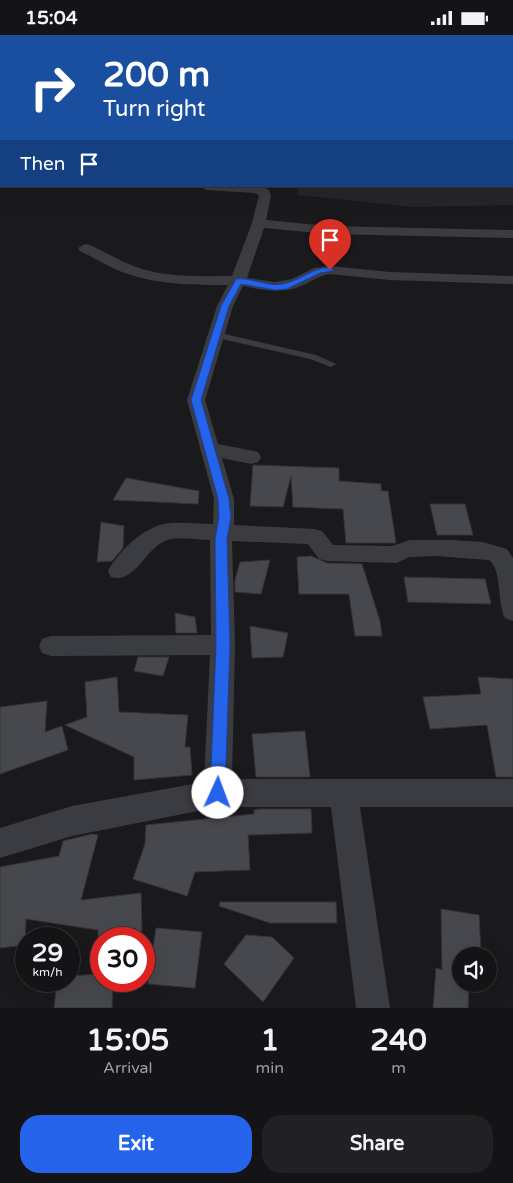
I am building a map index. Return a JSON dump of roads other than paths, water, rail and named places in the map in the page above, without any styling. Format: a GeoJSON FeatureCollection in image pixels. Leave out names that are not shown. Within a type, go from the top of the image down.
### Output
{"type":"FeatureCollection","features":[{"type":"Feature","properties":{"kind":"street"},"geometry":{"type":"LineString","coordinates":[[218,793],[223,645],[222,534],[225,517],[224,499],[196,400],[225,306],[238,281],[259,223],[266,196],[257,189],[250,187]]}},
{"type":"Feature","properties":{"kind":"street"},"geometry":{"type":"LineString","coordinates":[[259,223],[328,230],[513,234]]}},
{"type":"Feature","properties":{"kind":"street"},"geometry":{"type":"LineString","coordinates":[[85,248],[130,270],[153,276],[180,280],[238,281],[275,287],[287,286],[319,271],[330,270],[390,276],[513,279]]}},
{"type":"Feature","properties":{"kind":"street"},"geometry":{"type":"LineString","coordinates":[[209,449],[251,457]]}},
{"type":"Feature","properties":{"kind":"street"},"geometry":{"type":"LineString","coordinates":[[119,571],[144,543],[159,534],[169,531],[222,534],[284,534],[314,537],[327,553],[397,555],[403,550],[487,550],[500,555],[505,564],[513,611]]}},
{"type":"Feature","properties":{"kind":"street"},"geometry":{"type":"LineString","coordinates":[[51,646],[223,645]]}},
{"type":"Feature","properties":{"kind":"street"},"geometry":{"type":"LineString","coordinates":[[0,843],[72,821],[218,793],[513,793]]}},
{"type":"Feature","properties":{"kind":"street"},"geometry":{"type":"LineString","coordinates":[[344,794],[373,1008]]}},
{"type":"Feature","properties":{"kind":"lane"},"geometry":{"type":"LineString","coordinates":[[216,335],[313,357],[331,364]]}}]}
